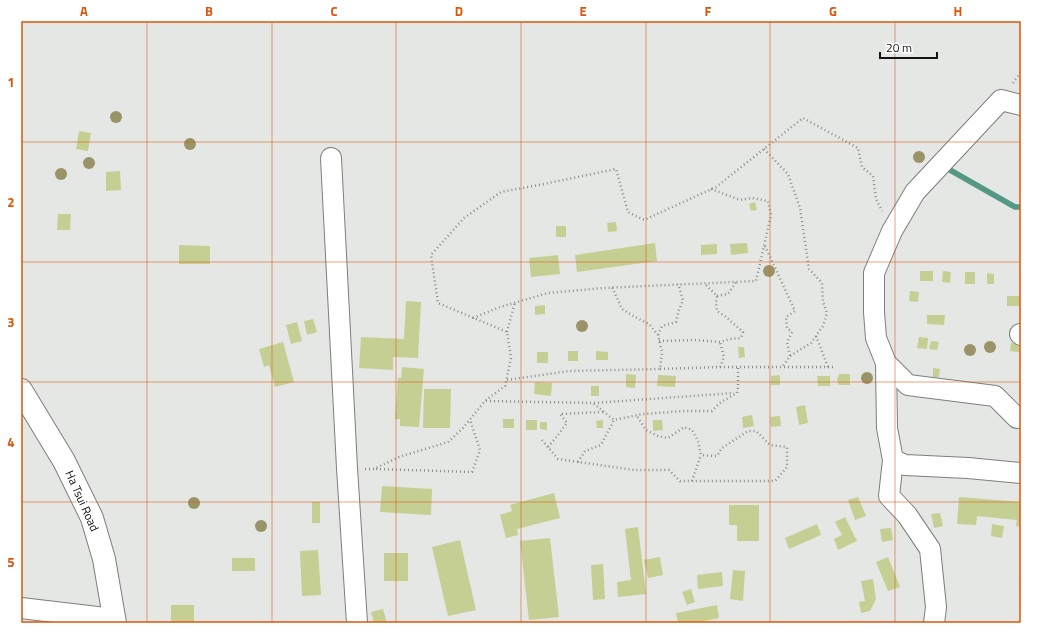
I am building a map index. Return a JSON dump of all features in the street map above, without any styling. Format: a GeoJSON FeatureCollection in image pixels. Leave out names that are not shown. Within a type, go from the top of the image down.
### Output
{"type":"FeatureCollection","features":[{"type":"Feature","properties":{"kind":"street"},"geometry":{"type":"LineString","coordinates":[[934,623],[936,607],[930,549],[907,515],[888,496],[894,460],[887,428],[886,363],[876,338],[874,273],[892,231],[915,192],[1001,100],[1021,105]]}},
{"type":"Feature","properties":{"kind":"street"},"geometry":{"type":"LineString","coordinates":[[331,158],[357,469],[357,623]]}},
{"type":"Feature","properties":{"kind":"street"},"geometry":{"type":"LineString","coordinates":[[886,363],[908,385],[996,396],[1017,418],[1021,418]]}},
{"type":"Feature","properties":{"kind":"street","name":"Ha Tsui Road"},"geometry":{"type":"LineString","coordinates":[[21,390],[64,461],[92,518],[104,559],[115,621]]}},
{"type":"Feature","properties":{"kind":"street"},"geometry":{"type":"LineString","coordinates":[[894,460],[905,465],[968,468],[1021,473]]}},
{"type":"Feature","properties":{"kind":"street"},"geometry":{"type":"LineString","coordinates":[[21,608],[115,621]]}},
{"type":"Feature","properties":{"kind":"path"},"geometry":{"type":"LineString","coordinates":[[507,332],[438,303],[431,255],[464,218],[501,192],[616,168],[628,212],[644,220],[716,187],[803,118],[858,148],[862,167],[873,176],[876,199],[892,231]]}},
{"type":"Feature","properties":{"kind":"path"},"geometry":{"type":"LineString","coordinates":[[764,149],[788,174],[800,208],[809,269],[822,283],[823,302],[827,313],[823,326],[810,343],[790,356],[782,367]]}},
{"type":"Feature","properties":{"kind":"path"},"geometry":{"type":"LineString","coordinates":[[473,318],[515,302],[548,293],[612,287],[756,281],[772,215],[768,201],[752,198],[740,200],[711,189]]}},
{"type":"Feature","properties":{"kind":"path"},"geometry":{"type":"LineString","coordinates":[[765,245],[795,311],[786,317],[787,328],[792,332],[787,342],[790,356]]}},
{"type":"Feature","properties":{"kind":"path"},"geometry":{"type":"LineString","coordinates":[[717,296],[728,294],[736,282]]}},
{"type":"Feature","properties":{"kind":"path"},"geometry":{"type":"LineString","coordinates":[[704,283],[717,296]]}},
{"type":"Feature","properties":{"kind":"path"},"geometry":{"type":"LineString","coordinates":[[658,335],[662,326],[676,322],[683,300],[678,284]]}},
{"type":"Feature","properties":{"kind":"path"},"geometry":{"type":"LineString","coordinates":[[612,287],[622,309],[649,324],[658,335],[662,352],[660,369]]}},
{"type":"Feature","properties":{"kind":"path"},"geometry":{"type":"LineString","coordinates":[[659,341],[696,340],[720,342],[741,338],[743,332],[718,311],[716,303],[717,296]]}},
{"type":"Feature","properties":{"kind":"path"},"geometry":{"type":"LineString","coordinates":[[357,469],[374,469],[399,457],[448,442],[463,428],[485,401],[506,386],[510,358],[507,332],[515,302]]}},
{"type":"Feature","properties":{"kind":"path"},"geometry":{"type":"LineString","coordinates":[[816,335],[828,367]]}},
{"type":"Feature","properties":{"kind":"path"},"geometry":{"type":"LineString","coordinates":[[720,342],[724,357],[720,367]]}},
{"type":"Feature","properties":{"kind":"path"},"geometry":{"type":"LineString","coordinates":[[507,380],[569,371],[720,367],[834,367]]}},
{"type":"Feature","properties":{"kind":"path"},"geometry":{"type":"LineString","coordinates":[[737,393],[738,367]]}},
{"type":"Feature","properties":{"kind":"path"},"geometry":{"type":"LineString","coordinates":[[485,401],[593,403],[737,393]]}},
{"type":"Feature","properties":{"kind":"path"},"geometry":{"type":"LineString","coordinates":[[593,403],[614,420],[684,411],[712,411],[721,402],[737,393]]}},
{"type":"Feature","properties":{"kind":"path"},"geometry":{"type":"LineString","coordinates":[[548,447],[567,423],[560,414],[604,412]]}},
{"type":"Feature","properties":{"kind":"path"},"geometry":{"type":"LineString","coordinates":[[637,416],[646,430],[658,436],[668,438],[684,427],[692,430],[698,440],[701,455],[692,481]]}},
{"type":"Feature","properties":{"kind":"path"},"geometry":{"type":"LineString","coordinates":[[357,469],[472,472],[480,450],[470,420]]}},
{"type":"Feature","properties":{"kind":"path"},"geometry":{"type":"LineString","coordinates":[[578,462],[585,451],[601,445],[614,420]]}},
{"type":"Feature","properties":{"kind":"path"},"geometry":{"type":"LineString","coordinates":[[542,440],[558,459],[634,470],[669,470],[680,481],[775,481],[787,467],[787,446],[770,445],[756,431],[748,431],[722,448],[717,456],[701,455]]}},
{"type":"Feature","properties":{"kind":"building"},"geometry":{"type":"Polygon","coordinates":[[[79,131],[91,133],[88,151],[76,149],[79,131]]]}},
{"type":"Feature","properties":{"kind":"building"},"geometry":{"type":"Polygon","coordinates":[[[120,171],[121,190],[106,191],[106,172],[120,171]]]}},
{"type":"Feature","properties":{"kind":"building"},"geometry":{"type":"Polygon","coordinates":[[[755,202],[757,210],[751,211],[749,204],[755,202]]]}},
{"type":"Feature","properties":{"kind":"building"},"geometry":{"type":"Polygon","coordinates":[[[58,214],[71,214],[70,230],[57,230],[58,214]]]}},
{"type":"Feature","properties":{"kind":"building"},"geometry":{"type":"Polygon","coordinates":[[[616,222],[617,231],[608,232],[607,223],[616,222]]]}},
{"type":"Feature","properties":{"kind":"building"},"geometry":{"type":"Polygon","coordinates":[[[556,226],[566,226],[566,237],[556,237],[556,226]]]}},
{"type":"Feature","properties":{"kind":"building"},"geometry":{"type":"Polygon","coordinates":[[[655,243],[657,261],[577,272],[575,255],[655,243]]]}},
{"type":"Feature","properties":{"kind":"building"},"geometry":{"type":"Polygon","coordinates":[[[747,243],[748,253],[731,255],[730,244],[747,243]]]}},
{"type":"Feature","properties":{"kind":"building"},"geometry":{"type":"Polygon","coordinates":[[[717,244],[717,254],[701,255],[701,245],[717,244]]]}},
{"type":"Feature","properties":{"kind":"building"},"geometry":{"type":"Polygon","coordinates":[[[179,245],[210,246],[210,264],[179,264],[179,245]]]}},
{"type":"Feature","properties":{"kind":"building"},"geometry":{"type":"Polygon","coordinates":[[[558,255],[560,274],[531,277],[529,258],[558,255]]]}},
{"type":"Feature","properties":{"kind":"building"},"geometry":{"type":"Polygon","coordinates":[[[920,271],[933,271],[933,281],[920,281],[920,271]]]}},
{"type":"Feature","properties":{"kind":"building"},"geometry":{"type":"Polygon","coordinates":[[[943,271],[951,272],[950,283],[942,282],[943,271]]]}},
{"type":"Feature","properties":{"kind":"building"},"geometry":{"type":"Polygon","coordinates":[[[965,272],[975,272],[975,284],[965,284],[965,272]]]}},
{"type":"Feature","properties":{"kind":"building"},"geometry":{"type":"Polygon","coordinates":[[[987,273],[994,274],[994,284],[987,284],[987,273]]]}},
{"type":"Feature","properties":{"kind":"building"},"geometry":{"type":"Polygon","coordinates":[[[910,291],[919,292],[918,302],[909,301],[910,291]]]}},
{"type":"Feature","properties":{"kind":"building"},"geometry":{"type":"Polygon","coordinates":[[[1007,296],[1021,296],[1021,306],[1007,306],[1007,296]]]}},
{"type":"Feature","properties":{"kind":"building"},"geometry":{"type":"Polygon","coordinates":[[[406,301],[421,302],[418,358],[393,357],[393,370],[359,368],[361,337],[404,339],[406,301]]]}},
{"type":"Feature","properties":{"kind":"building"},"geometry":{"type":"Polygon","coordinates":[[[545,305],[545,314],[535,315],[535,306],[545,305]]]}},
{"type":"Feature","properties":{"kind":"building"},"geometry":{"type":"Polygon","coordinates":[[[927,315],[945,315],[944,325],[927,324],[927,315]]]}},
{"type":"Feature","properties":{"kind":"building"},"geometry":{"type":"Polygon","coordinates":[[[313,319],[317,332],[307,335],[304,321],[313,319]]]}},
{"type":"Feature","properties":{"kind":"building"},"geometry":{"type":"Polygon","coordinates":[[[297,322],[302,341],[291,344],[286,325],[297,322]]]}},
{"type":"Feature","properties":{"kind":"building"},"geometry":{"type":"Polygon","coordinates":[[[919,337],[928,338],[927,349],[917,348],[919,337]]]}},
{"type":"Feature","properties":{"kind":"building"},"geometry":{"type":"Polygon","coordinates":[[[931,341],[939,342],[937,350],[929,349],[931,341]]]}},
{"type":"Feature","properties":{"kind":"building"},"geometry":{"type":"Polygon","coordinates":[[[283,342],[294,382],[275,387],[269,365],[264,367],[259,349],[283,342]]]}},
{"type":"Feature","properties":{"kind":"building"},"geometry":{"type":"Polygon","coordinates":[[[1011,343],[1020,344],[1019,352],[1010,351],[1011,343]]]}},
{"type":"Feature","properties":{"kind":"building"},"geometry":{"type":"Polygon","coordinates":[[[738,347],[744,347],[745,357],[739,358],[738,347]]]}},
{"type":"Feature","properties":{"kind":"building"},"geometry":{"type":"Polygon","coordinates":[[[568,351],[578,351],[578,361],[568,361],[568,351]]]}},
{"type":"Feature","properties":{"kind":"building"},"geometry":{"type":"Polygon","coordinates":[[[596,351],[608,352],[608,360],[596,360],[596,351]]]}},
{"type":"Feature","properties":{"kind":"building"},"geometry":{"type":"Polygon","coordinates":[[[537,352],[548,352],[548,363],[537,363],[537,352]]]}},
{"type":"Feature","properties":{"kind":"building"},"geometry":{"type":"Polygon","coordinates":[[[402,367],[424,369],[419,427],[400,426],[400,419],[395,419],[398,378],[401,378],[402,367]]]}},
{"type":"Feature","properties":{"kind":"building"},"geometry":{"type":"Polygon","coordinates":[[[933,368],[940,369],[939,377],[933,377],[933,368]]]}},
{"type":"Feature","properties":{"kind":"building"},"geometry":{"type":"Polygon","coordinates":[[[626,374],[636,375],[635,388],[626,387],[626,374]]]}},
{"type":"Feature","properties":{"kind":"building"},"geometry":{"type":"Polygon","coordinates":[[[839,374],[850,374],[850,385],[839,385],[837,380],[839,374]]]}},
{"type":"Feature","properties":{"kind":"building"},"geometry":{"type":"Polygon","coordinates":[[[658,375],[676,376],[675,387],[657,386],[658,375]]]}},
{"type":"Feature","properties":{"kind":"building"},"geometry":{"type":"Polygon","coordinates":[[[780,375],[780,385],[771,385],[771,376],[780,375]]]}},
{"type":"Feature","properties":{"kind":"building"},"geometry":{"type":"Polygon","coordinates":[[[817,376],[830,376],[830,386],[818,386],[817,376]]]}},
{"type":"Feature","properties":{"kind":"building"},"geometry":{"type":"Polygon","coordinates":[[[535,382],[552,383],[551,396],[534,394],[535,382]]]}},
{"type":"Feature","properties":{"kind":"building"},"geometry":{"type":"Polygon","coordinates":[[[591,386],[599,386],[599,396],[591,396],[591,386]]]}},
{"type":"Feature","properties":{"kind":"building"},"geometry":{"type":"Polygon","coordinates":[[[424,389],[451,389],[450,428],[423,428],[424,389]]]}},
{"type":"Feature","properties":{"kind":"building"},"geometry":{"type":"Polygon","coordinates":[[[805,405],[808,423],[799,425],[796,407],[805,405]]]}},
{"type":"Feature","properties":{"kind":"building"},"geometry":{"type":"Polygon","coordinates":[[[752,415],[754,426],[743,428],[742,417],[752,415]]]}},
{"type":"Feature","properties":{"kind":"building"},"geometry":{"type":"Polygon","coordinates":[[[780,416],[781,426],[771,427],[770,417],[780,416]]]}},
{"type":"Feature","properties":{"kind":"building"},"geometry":{"type":"Polygon","coordinates":[[[503,419],[514,419],[514,428],[503,428],[503,419]]]}},
{"type":"Feature","properties":{"kind":"building"},"geometry":{"type":"Polygon","coordinates":[[[526,420],[537,420],[537,430],[526,430],[526,420]]]}},
{"type":"Feature","properties":{"kind":"building"},"geometry":{"type":"Polygon","coordinates":[[[603,420],[603,428],[597,428],[596,421],[603,420]]]}},
{"type":"Feature","properties":{"kind":"building"},"geometry":{"type":"Polygon","coordinates":[[[653,420],[662,420],[663,430],[653,431],[653,420]]]}},
{"type":"Feature","properties":{"kind":"building"},"geometry":{"type":"Polygon","coordinates":[[[540,422],[547,422],[547,430],[540,429],[540,422]]]}},
{"type":"Feature","properties":{"kind":"building"},"geometry":{"type":"Polygon","coordinates":[[[382,486],[432,489],[431,515],[380,512],[382,486]]]}},
{"type":"Feature","properties":{"kind":"building"},"geometry":{"type":"Polygon","coordinates":[[[554,493],[560,518],[517,529],[518,535],[506,538],[500,515],[512,511],[510,505],[554,493]]]}},
{"type":"Feature","properties":{"kind":"building"},"geometry":{"type":"Polygon","coordinates":[[[858,497],[866,516],[855,520],[848,500],[858,497]]]}},
{"type":"Feature","properties":{"kind":"building"},"geometry":{"type":"Polygon","coordinates":[[[959,497],[1021,502],[1021,527],[1016,526],[1017,520],[977,516],[976,525],[957,524],[959,497]]]}},
{"type":"Feature","properties":{"kind":"building"},"geometry":{"type":"Polygon","coordinates":[[[312,502],[320,502],[320,523],[312,523],[312,502]]]}},
{"type":"Feature","properties":{"kind":"building"},"geometry":{"type":"Polygon","coordinates":[[[729,505],[759,505],[759,541],[737,541],[737,525],[729,525],[729,505]]]}},
{"type":"Feature","properties":{"kind":"building"},"geometry":{"type":"Polygon","coordinates":[[[940,513],[943,526],[934,528],[931,514],[940,513]]]}},
{"type":"Feature","properties":{"kind":"building"},"geometry":{"type":"Polygon","coordinates":[[[845,517],[857,541],[838,550],[834,539],[842,535],[835,522],[845,517]]]}},
{"type":"Feature","properties":{"kind":"building"},"geometry":{"type":"Polygon","coordinates":[[[817,524],[821,535],[789,549],[785,538],[817,524]]]}},
{"type":"Feature","properties":{"kind":"building"},"geometry":{"type":"Polygon","coordinates":[[[992,524],[1004,526],[1002,538],[991,536],[992,524]]]}},
{"type":"Feature","properties":{"kind":"building"},"geometry":{"type":"Polygon","coordinates":[[[638,527],[646,594],[618,597],[617,582],[631,580],[625,529],[638,527]]]}},
{"type":"Feature","properties":{"kind":"building"},"geometry":{"type":"Polygon","coordinates":[[[891,528],[893,540],[882,542],[880,529],[891,528]]]}},
{"type":"Feature","properties":{"kind":"building"},"geometry":{"type":"Polygon","coordinates":[[[550,538],[559,617],[529,620],[520,541],[550,538]]]}},
{"type":"Feature","properties":{"kind":"building"},"geometry":{"type":"Polygon","coordinates":[[[460,540],[476,610],[448,616],[432,547],[460,540]]]}},
{"type":"Feature","properties":{"kind":"building"},"geometry":{"type":"Polygon","coordinates":[[[318,550],[321,595],[302,596],[300,551],[318,550]]]}},
{"type":"Feature","properties":{"kind":"building"},"geometry":{"type":"Polygon","coordinates":[[[384,553],[408,553],[408,581],[384,581],[384,553]]]}},
{"type":"Feature","properties":{"kind":"building"},"geometry":{"type":"Polygon","coordinates":[[[660,557],[663,575],[648,578],[644,560],[660,557]]]}},
{"type":"Feature","properties":{"kind":"building"},"geometry":{"type":"Polygon","coordinates":[[[888,557],[900,587],[888,591],[876,562],[888,557]]]}},
{"type":"Feature","properties":{"kind":"building"},"geometry":{"type":"Polygon","coordinates":[[[232,558],[255,558],[255,571],[232,571],[232,558]]]}},
{"type":"Feature","properties":{"kind":"building"},"geometry":{"type":"Polygon","coordinates":[[[603,564],[605,599],[593,600],[591,565],[603,564]]]}},
{"type":"Feature","properties":{"kind":"building"},"geometry":{"type":"Polygon","coordinates":[[[733,570],[745,571],[743,601],[730,599],[733,570]]]}},
{"type":"Feature","properties":{"kind":"building"},"geometry":{"type":"Polygon","coordinates":[[[722,572],[723,586],[698,589],[697,575],[722,572]]]}},
{"type":"Feature","properties":{"kind":"building"},"geometry":{"type":"Polygon","coordinates":[[[1019,574],[1021,574],[1021,589],[1019,589],[1019,574]]]}},
{"type":"Feature","properties":{"kind":"building"},"geometry":{"type":"Polygon","coordinates":[[[873,579],[876,599],[870,611],[861,613],[859,602],[865,601],[861,581],[873,579]]]}},
{"type":"Feature","properties":{"kind":"building"},"geometry":{"type":"Polygon","coordinates":[[[691,589],[695,602],[687,605],[682,592],[691,589]]]}},
{"type":"Feature","properties":{"kind":"building"},"geometry":{"type":"Polygon","coordinates":[[[171,605],[194,605],[194,623],[171,623],[171,605]]]}},
{"type":"Feature","properties":{"kind":"building"},"geometry":{"type":"Polygon","coordinates":[[[717,605],[719,618],[695,623],[678,623],[676,613],[717,605]]]}},
{"type":"Feature","properties":{"kind":"building"},"geometry":{"type":"Polygon","coordinates":[[[383,609],[387,623],[374,623],[371,612],[383,609]]]}},
{"type":"Feature","properties":{"kind":"waterway"},"geometry":{"type":"LineString","coordinates":[[950,170],[1015,207],[1021,207]]}}]}
